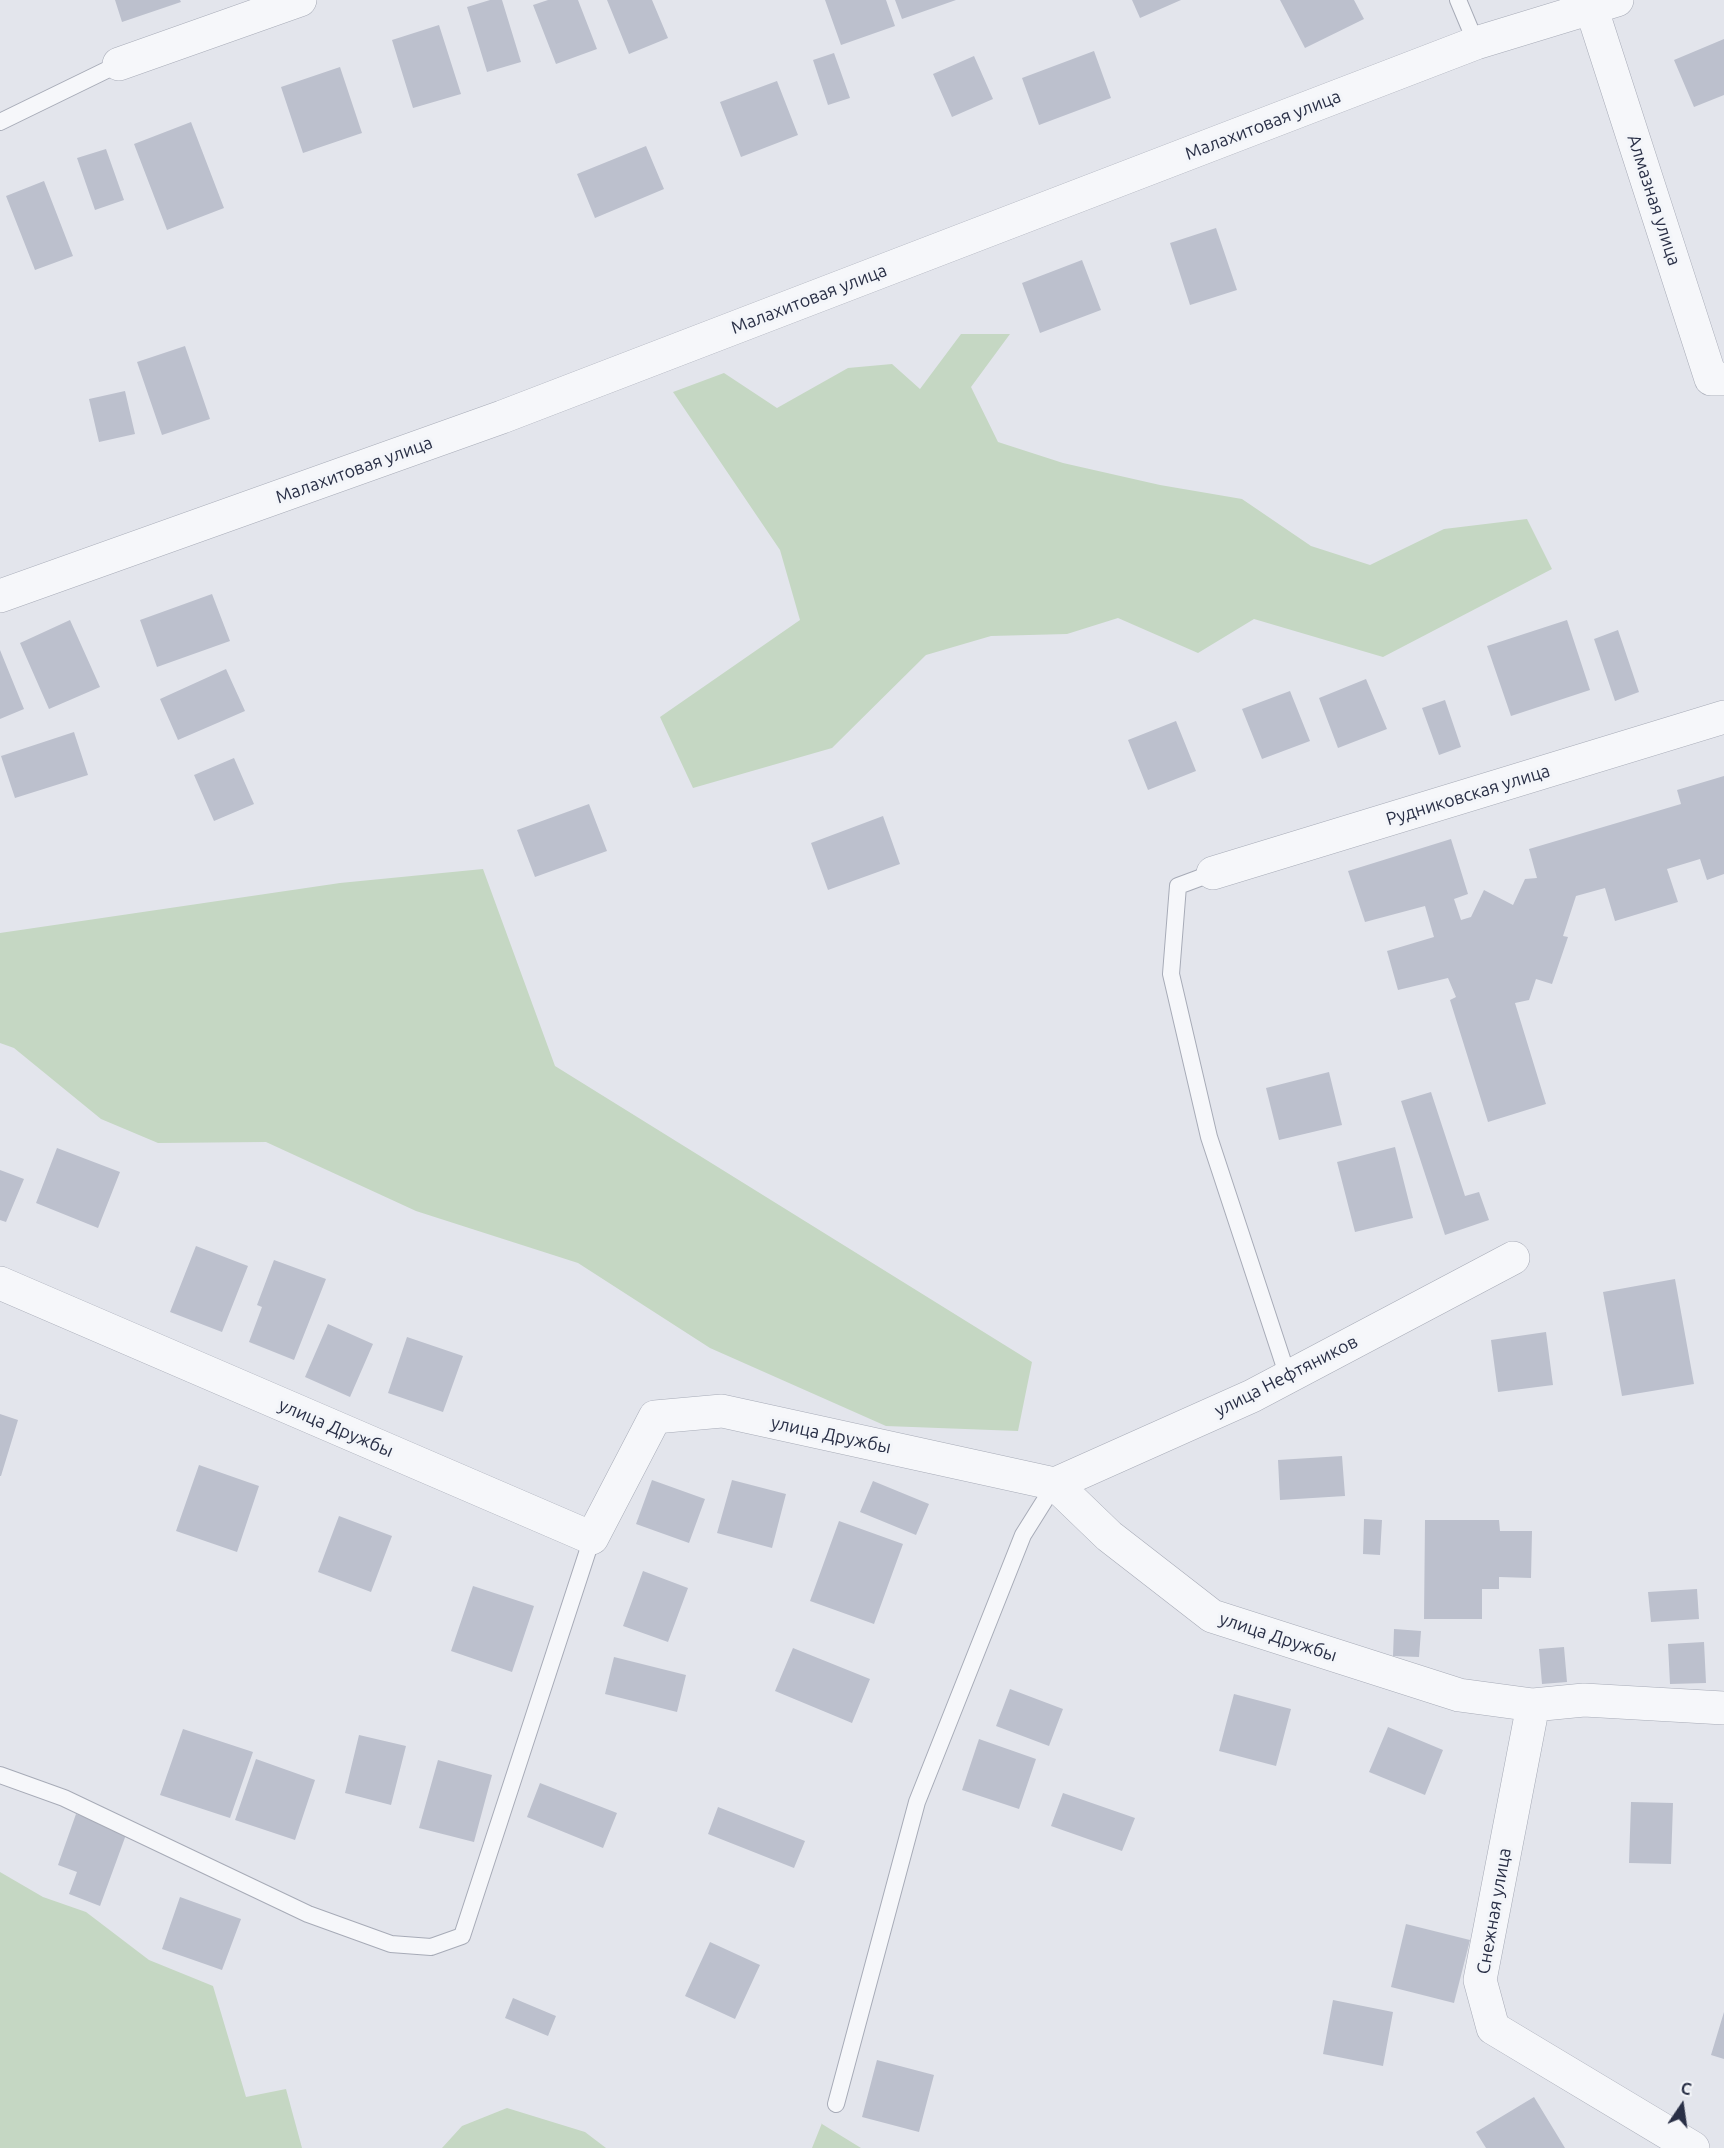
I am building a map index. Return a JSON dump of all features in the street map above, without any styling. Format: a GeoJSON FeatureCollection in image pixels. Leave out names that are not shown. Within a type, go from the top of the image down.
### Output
{"type":"FeatureCollection","features":[{"type":"Feature","properties":{"kind":"street"},"geometry":{"type":"LineString","coordinates":[[119,64],[300,0]]}},
{"type":"Feature","properties":{"kind":"street","name":"Малахитовая улица"},"geometry":{"type":"LineString","coordinates":[[0,596],[513,412],[1476,44],[1605,5]]}},
{"type":"Feature","properties":{"kind":"street","name":"Алмазная улица"},"geometry":{"type":"LineString","coordinates":[[1605,5],[1711,379],[1724,379]]}},
{"type":"Feature","properties":{"kind":"street","name":"Рудниковская улица"},"geometry":{"type":"LineString","coordinates":[[1213,873],[1724,717]]}},
{"type":"Feature","properties":{"kind":"street","name":"улица Нефтяников"},"geometry":{"type":"LineString","coordinates":[[1055,1484],[1252,1396],[1513,1258]]}},
{"type":"Feature","properties":{"kind":"street","name":"улица Дружбы"},"geometry":{"type":"LineString","coordinates":[[0,1283],[592,1538],[655,1417],[723,1411],[1055,1484],[1109,1536],[1212,1616],[1459,1695],[1533,1705],[1584,1700],[1724,1708]]}},
{"type":"Feature","properties":{"kind":"street","name":"Снежная улица"},"geometry":{"type":"LineString","coordinates":[[1533,1705],[1480,1980],[1492,2028],[1693,2148]]}},
{"type":"Feature","properties":{"kind":"lane"},"geometry":{"type":"LineString","coordinates":[[1458,0],[1476,44]]}},
{"type":"Feature","properties":{"kind":"lane"},"geometry":{"type":"LineString","coordinates":[[0,122],[119,64]]}},
{"type":"Feature","properties":{"kind":"lane"},"geometry":{"type":"LineString","coordinates":[[1213,873],[1178,886],[1171,974],[1209,1137],[1288,1377]]}},
{"type":"Feature","properties":{"kind":"lane"},"geometry":{"type":"LineString","coordinates":[[836,2104],[917,1802],[1023,1534],[1055,1484]]}},
{"type":"Feature","properties":{"kind":"lane"},"geometry":{"type":"LineString","coordinates":[[0,1775],[64,1798],[308,1914],[391,1944],[431,1947],[462,1936],[592,1538]]}},
{"type":"Feature","properties":{"kind":"green space"},"geometry":{"type":"Polygon","coordinates":[[[961,334],[1010,334],[971,387],[998,442],[1063,463],[1160,485],[1242,499],[1311,546],[1370,565],[1444,529],[1527,519],[1552,569],[1383,657],[1254,619],[1198,653],[1118,618],[1067,634],[991,636],[926,655],[832,748],[693,788],[660,717],[800,620],[780,550],[673,392],[724,373],[777,408],[848,368],[892,364],[920,389],[961,334]]]}},
{"type":"Feature","properties":{"kind":"green space"},"geometry":{"type":"Polygon","coordinates":[[[483,869],[555,1066],[1032,1362],[1018,1431],[886,1426],[710,1348],[578,1263],[416,1211],[266,1142],[158,1143],[101,1119],[14,1048],[0,1043],[0,933],[340,883],[483,869]]]}},
{"type":"Feature","properties":{"kind":"green space"},"geometry":{"type":"Polygon","coordinates":[[[0,1872],[43,1897],[86,1912],[149,1960],[213,1986],[246,2097],[286,2089],[302,2148],[0,2148],[0,1872]]]}},
{"type":"Feature","properties":{"kind":"green space"},"geometry":{"type":"Polygon","coordinates":[[[507,2108],[585,2132],[606,2148],[442,2148],[462,2126],[507,2108]]]}},
{"type":"Feature","properties":{"kind":"green space"},"geometry":{"type":"Polygon","coordinates":[[[822,2124],[861,2148],[812,2148],[822,2124]]]}},
{"type":"Feature","properties":{"kind":"building"},"geometry":{"type":"Polygon","coordinates":[[[115,0],[180,0],[181,2],[122,22],[115,0]]]}},
{"type":"Feature","properties":{"kind":"building"},"geometry":{"type":"Polygon","coordinates":[[[490,0],[502,0],[521,62],[487,72],[467,7],[490,0]]]}},
{"type":"Feature","properties":{"kind":"building"},"geometry":{"type":"Polygon","coordinates":[[[548,0],[578,0],[597,49],[556,64],[533,5],[548,0]]]}},
{"type":"Feature","properties":{"kind":"building"},"geometry":{"type":"Polygon","coordinates":[[[607,0],[652,0],[668,38],[629,54],[607,0]]]}},
{"type":"Feature","properties":{"kind":"building"},"geometry":{"type":"Polygon","coordinates":[[[825,0],[886,0],[895,26],[841,45],[825,0]]]}},
{"type":"Feature","properties":{"kind":"building"},"geometry":{"type":"Polygon","coordinates":[[[895,0],[956,0],[902,19],[895,0]]]}},
{"type":"Feature","properties":{"kind":"building"},"geometry":{"type":"Polygon","coordinates":[[[1132,0],[1181,0],[1140,18],[1132,0]]]}},
{"type":"Feature","properties":{"kind":"building"},"geometry":{"type":"Polygon","coordinates":[[[1280,0],[1354,0],[1364,19],[1305,48],[1280,0]]]}},
{"type":"Feature","properties":{"kind":"building"},"geometry":{"type":"Polygon","coordinates":[[[439,25],[461,94],[413,108],[392,40],[439,25]]]}},
{"type":"Feature","properties":{"kind":"building"},"geometry":{"type":"Polygon","coordinates":[[[1724,39],[1724,95],[1694,107],[1674,60],[1724,39]]]}},
{"type":"Feature","properties":{"kind":"building"},"geometry":{"type":"Polygon","coordinates":[[[1094,51],[1111,98],[1039,125],[1022,78],[1094,51]]]}},
{"type":"Feature","properties":{"kind":"building"},"geometry":{"type":"Polygon","coordinates":[[[834,53],[850,98],[828,105],[813,60],[834,53]]]}},
{"type":"Feature","properties":{"kind":"building"},"geometry":{"type":"Polygon","coordinates":[[[974,56],[993,99],[952,117],[933,74],[974,56]]]}},
{"type":"Feature","properties":{"kind":"building"},"geometry":{"type":"Polygon","coordinates":[[[340,67],[362,133],[303,153],[281,87],[340,67]]]}},
{"type":"Feature","properties":{"kind":"building"},"geometry":{"type":"Polygon","coordinates":[[[777,81],[798,135],[741,157],[720,102],[777,81]]]}},
{"type":"Feature","properties":{"kind":"building"},"geometry":{"type":"Polygon","coordinates":[[[191,122],[224,208],[167,230],[134,144],[191,122]]]}},
{"type":"Feature","properties":{"kind":"building"},"geometry":{"type":"Polygon","coordinates":[[[646,146],[664,189],[595,218],[577,174],[646,146]]]}},
{"type":"Feature","properties":{"kind":"building"},"geometry":{"type":"Polygon","coordinates":[[[106,149],[124,200],[95,210],[77,158],[106,149]]]}},
{"type":"Feature","properties":{"kind":"building"},"geometry":{"type":"Polygon","coordinates":[[[44,181],[73,256],[35,270],[6,196],[44,181]]]}},
{"type":"Feature","properties":{"kind":"building"},"geometry":{"type":"Polygon","coordinates":[[[1216,228],[1237,290],[1190,305],[1170,243],[1216,228]]]}},
{"type":"Feature","properties":{"kind":"building"},"geometry":{"type":"Polygon","coordinates":[[[1082,260],[1101,310],[1040,333],[1022,283],[1082,260]]]}},
{"type":"Feature","properties":{"kind":"building"},"geometry":{"type":"Polygon","coordinates":[[[185,346],[210,419],[162,435],[137,362],[185,346]]]}},
{"type":"Feature","properties":{"kind":"building"},"geometry":{"type":"Polygon","coordinates":[[[125,391],[135,434],[99,442],[89,399],[125,391]]]}},
{"type":"Feature","properties":{"kind":"building"},"geometry":{"type":"Polygon","coordinates":[[[212,594],[230,641],[157,667],[140,620],[212,594]]]}},
{"type":"Feature","properties":{"kind":"building"},"geometry":{"type":"Polygon","coordinates":[[[70,620],[100,687],[49,709],[20,643],[70,620]]]}},
{"type":"Feature","properties":{"kind":"building"},"geometry":{"type":"Polygon","coordinates":[[[1567,620],[1590,690],[1511,716],[1487,646],[1567,620]]]}},
{"type":"Feature","properties":{"kind":"building"},"geometry":{"type":"Polygon","coordinates":[[[1618,630],[1639,692],[1615,701],[1594,639],[1618,630]]]}},
{"type":"Feature","properties":{"kind":"building"},"geometry":{"type":"Polygon","coordinates":[[[0,650],[24,709],[0,719],[0,650]]]}},
{"type":"Feature","properties":{"kind":"building"},"geometry":{"type":"Polygon","coordinates":[[[226,669],[245,711],[178,740],[160,699],[226,669]]]}},
{"type":"Feature","properties":{"kind":"building"},"geometry":{"type":"Polygon","coordinates":[[[1366,679],[1387,729],[1338,748],[1319,698],[1366,679]]]}},
{"type":"Feature","properties":{"kind":"building"},"geometry":{"type":"Polygon","coordinates":[[[1290,691],[1310,741],[1262,759],[1242,709],[1290,691]]]}},
{"type":"Feature","properties":{"kind":"building"},"geometry":{"type":"Polygon","coordinates":[[[1445,700],[1461,747],[1439,755],[1422,708],[1445,700]]]}},
{"type":"Feature","properties":{"kind":"building"},"geometry":{"type":"Polygon","coordinates":[[[1176,721],[1196,771],[1148,790],[1128,740],[1176,721]]]}},
{"type":"Feature","properties":{"kind":"building"},"geometry":{"type":"Polygon","coordinates":[[[74,732],[88,775],[15,798],[1,756],[74,732]]]}},
{"type":"Feature","properties":{"kind":"building"},"geometry":{"type":"Polygon","coordinates":[[[234,758],[254,804],[214,821],[194,775],[234,758]]]}},
{"type":"Feature","properties":{"kind":"building"},"geometry":{"type":"Polygon","coordinates":[[[1724,776],[1724,874],[1707,880],[1700,859],[1667,869],[1678,902],[1615,921],[1605,888],[1576,896],[1563,936],[1568,937],[1552,984],[1536,979],[1529,1000],[1515,1003],[1546,1104],[1488,1122],[1450,1000],[1456,997],[1448,978],[1398,990],[1387,951],[1434,937],[1425,906],[1365,922],[1348,871],[1451,839],[1468,894],[1454,899],[1461,920],[1471,917],[1484,890],[1513,905],[1525,879],[1537,878],[1529,849],[1681,804],[1677,790],[1724,776]]]}},
{"type":"Feature","properties":{"kind":"building"},"geometry":{"type":"Polygon","coordinates":[[[589,804],[607,851],[535,877],[517,830],[589,804]]]}},
{"type":"Feature","properties":{"kind":"building"},"geometry":{"type":"Polygon","coordinates":[[[883,816],[900,864],[828,890],[811,843],[883,816]]]}},
{"type":"Feature","properties":{"kind":"building"},"geometry":{"type":"Polygon","coordinates":[[[1329,1072],[1342,1125],[1279,1140],[1266,1088],[1329,1072]]]}},
{"type":"Feature","properties":{"kind":"building"},"geometry":{"type":"Polygon","coordinates":[[[1431,1092],[1465,1196],[1479,1192],[1489,1220],[1445,1235],[1401,1101],[1431,1092]]]}},
{"type":"Feature","properties":{"kind":"building"},"geometry":{"type":"Polygon","coordinates":[[[1395,1147],[1413,1218],[1355,1232],[1337,1162],[1395,1147]]]}},
{"type":"Feature","properties":{"kind":"building"},"geometry":{"type":"Polygon","coordinates":[[[57,1148],[120,1172],[98,1228],[36,1203],[57,1148]]]}},
{"type":"Feature","properties":{"kind":"building"},"geometry":{"type":"Polygon","coordinates":[[[0,1170],[24,1179],[6,1222],[0,1220],[0,1170]]]}},
{"type":"Feature","properties":{"kind":"building"},"geometry":{"type":"Polygon","coordinates":[[[196,1246],[248,1266],[222,1332],[170,1312],[196,1246]]]}},
{"type":"Feature","properties":{"kind":"building"},"geometry":{"type":"Polygon","coordinates":[[[274,1260],[326,1279],[294,1360],[249,1342],[262,1307],[257,1305],[274,1260]]]}},
{"type":"Feature","properties":{"kind":"building"},"geometry":{"type":"Polygon","coordinates":[[[1675,1279],[1694,1384],[1622,1396],[1603,1292],[1675,1279]]]}},
{"type":"Feature","properties":{"kind":"building"},"geometry":{"type":"Polygon","coordinates":[[[328,1324],[373,1344],[350,1397],[305,1377],[328,1324]]]}},
{"type":"Feature","properties":{"kind":"building"},"geometry":{"type":"Polygon","coordinates":[[[1546,1332],[1553,1385],[1498,1392],[1491,1340],[1546,1332]]]}},
{"type":"Feature","properties":{"kind":"building"},"geometry":{"type":"Polygon","coordinates":[[[407,1337],[463,1356],[443,1412],[388,1393],[407,1337]]]}},
{"type":"Feature","properties":{"kind":"building"},"geometry":{"type":"Polygon","coordinates":[[[0,1414],[18,1420],[1,1476],[0,1476],[0,1414]]]}},
{"type":"Feature","properties":{"kind":"building"},"geometry":{"type":"Polygon","coordinates":[[[1342,1456],[1345,1496],[1280,1500],[1278,1460],[1342,1456]]]}},
{"type":"Feature","properties":{"kind":"building"},"geometry":{"type":"Polygon","coordinates":[[[199,1465],[259,1486],[237,1552],[176,1531],[199,1465]]]}},
{"type":"Feature","properties":{"kind":"building"},"geometry":{"type":"Polygon","coordinates":[[[652,1480],[705,1499],[689,1543],[636,1524],[652,1480]]]}},
{"type":"Feature","properties":{"kind":"building"},"geometry":{"type":"Polygon","coordinates":[[[732,1480],[786,1494],[772,1548],[717,1533],[732,1480]]]}},
{"type":"Feature","properties":{"kind":"building"},"geometry":{"type":"Polygon","coordinates":[[[873,1481],[929,1504],[916,1535],[860,1512],[873,1481]]]}},
{"type":"Feature","properties":{"kind":"building"},"geometry":{"type":"Polygon","coordinates":[[[339,1516],[392,1536],[371,1592],[318,1572],[339,1516]]]}},
{"type":"Feature","properties":{"kind":"building"},"geometry":{"type":"Polygon","coordinates":[[[1364,1519],[1382,1520],[1380,1555],[1363,1554],[1364,1519]]]}},
{"type":"Feature","properties":{"kind":"building"},"geometry":{"type":"Polygon","coordinates":[[[1425,1520],[1499,1520],[1500,1531],[1532,1531],[1531,1578],[1499,1577],[1499,1589],[1482,1589],[1482,1619],[1424,1619],[1425,1520]]]}},
{"type":"Feature","properties":{"kind":"building"},"geometry":{"type":"Polygon","coordinates":[[[839,1521],[903,1544],[874,1624],[810,1601],[839,1521]]]}},
{"type":"Feature","properties":{"kind":"building"},"geometry":{"type":"Polygon","coordinates":[[[643,1571],[688,1588],[668,1642],[623,1626],[643,1571]]]}},
{"type":"Feature","properties":{"kind":"building"},"geometry":{"type":"Polygon","coordinates":[[[473,1586],[534,1606],[512,1672],[451,1651],[473,1586]]]}},
{"type":"Feature","properties":{"kind":"building"},"geometry":{"type":"Polygon","coordinates":[[[1697,1589],[1699,1619],[1651,1622],[1648,1592],[1697,1589]]]}},
{"type":"Feature","properties":{"kind":"building"},"geometry":{"type":"Polygon","coordinates":[[[1394,1629],[1421,1631],[1419,1657],[1393,1656],[1394,1629]]]}},
{"type":"Feature","properties":{"kind":"building"},"geometry":{"type":"Polygon","coordinates":[[[1704,1642],[1706,1683],[1670,1684],[1668,1644],[1704,1642]]]}},
{"type":"Feature","properties":{"kind":"building"},"geometry":{"type":"Polygon","coordinates":[[[1564,1647],[1567,1682],[1542,1684],[1539,1649],[1564,1647]]]}},
{"type":"Feature","properties":{"kind":"building"},"geometry":{"type":"Polygon","coordinates":[[[793,1648],[870,1679],[852,1723],[775,1691],[793,1648]]]}},
{"type":"Feature","properties":{"kind":"building"},"geometry":{"type":"Polygon","coordinates":[[[614,1657],[686,1675],[677,1712],[605,1694],[614,1657]]]}},
{"type":"Feature","properties":{"kind":"building"},"geometry":{"type":"Polygon","coordinates":[[[1010,1689],[1063,1709],[1049,1746],[996,1726],[1010,1689]]]}},
{"type":"Feature","properties":{"kind":"building"},"geometry":{"type":"Polygon","coordinates":[[[1234,1694],[1291,1709],[1276,1766],[1219,1751],[1234,1694]]]}},
{"type":"Feature","properties":{"kind":"building"},"geometry":{"type":"Polygon","coordinates":[[[1388,1727],[1443,1750],[1425,1795],[1369,1772],[1388,1727]]]}},
{"type":"Feature","properties":{"kind":"building"},"geometry":{"type":"Polygon","coordinates":[[[183,1729],[253,1752],[230,1818],[160,1795],[183,1729]]]}},
{"type":"Feature","properties":{"kind":"building"},"geometry":{"type":"Polygon","coordinates":[[[359,1735],[406,1746],[391,1805],[345,1793],[359,1735]]]}},
{"type":"Feature","properties":{"kind":"building"},"geometry":{"type":"Polygon","coordinates":[[[979,1739],[1036,1759],[1019,1809],[962,1790],[979,1739]]]}},
{"type":"Feature","properties":{"kind":"building"},"geometry":{"type":"Polygon","coordinates":[[[256,1759],[315,1780],[295,1840],[235,1820],[256,1759]]]}},
{"type":"Feature","properties":{"kind":"building"},"geometry":{"type":"Polygon","coordinates":[[[438,1760],[492,1775],[474,1842],[419,1828],[438,1760]]]}},
{"type":"Feature","properties":{"kind":"building"},"geometry":{"type":"Polygon","coordinates":[[[540,1783],[617,1813],[603,1848],[527,1817],[540,1783]]]}},
{"type":"Feature","properties":{"kind":"building"},"geometry":{"type":"Polygon","coordinates":[[[1063,1793],[1135,1818],[1122,1851],[1051,1826],[1063,1793]]]}},
{"type":"Feature","properties":{"kind":"building"},"geometry":{"type":"Polygon","coordinates":[[[1631,1802],[1673,1803],[1671,1864],[1629,1863],[1631,1802]]]}},
{"type":"Feature","properties":{"kind":"building"},"geometry":{"type":"Polygon","coordinates":[[[718,1807],[805,1841],[794,1868],[708,1834],[718,1807]]]}},
{"type":"Feature","properties":{"kind":"building"},"geometry":{"type":"Polygon","coordinates":[[[76,1814],[127,1832],[100,1906],[69,1894],[77,1872],[58,1865],[76,1814]]]}},
{"type":"Feature","properties":{"kind":"building"},"geometry":{"type":"Polygon","coordinates":[[[180,1897],[241,1919],[222,1970],[162,1949],[180,1897]]]}},
{"type":"Feature","properties":{"kind":"building"},"geometry":{"type":"Polygon","coordinates":[[[1406,1924],[1470,1940],[1454,2003],[1391,1987],[1406,1924]]]}},
{"type":"Feature","properties":{"kind":"building"},"geometry":{"type":"Polygon","coordinates":[[[710,1942],[760,1965],[735,2019],[685,1996],[710,1942]]]}},
{"type":"Feature","properties":{"kind":"building"},"geometry":{"type":"Polygon","coordinates":[[[513,1998],[556,2016],[548,2036],[505,2018],[513,1998]]]}},
{"type":"Feature","properties":{"kind":"building"},"geometry":{"type":"Polygon","coordinates":[[[1333,2000],[1393,2012],[1383,2066],[1323,2054],[1333,2000]]]}},
{"type":"Feature","properties":{"kind":"building"},"geometry":{"type":"Polygon","coordinates":[[[1724,2012],[1724,2059],[1711,2055],[1724,2012]]]}},
{"type":"Feature","properties":{"kind":"building"},"geometry":{"type":"Polygon","coordinates":[[[877,2060],[934,2075],[919,2132],[862,2117],[877,2060]]]}},
{"type":"Feature","properties":{"kind":"building"},"geometry":{"type":"Polygon","coordinates":[[[1534,2097],[1565,2148],[1486,2148],[1476,2132],[1534,2097]]]}}]}
